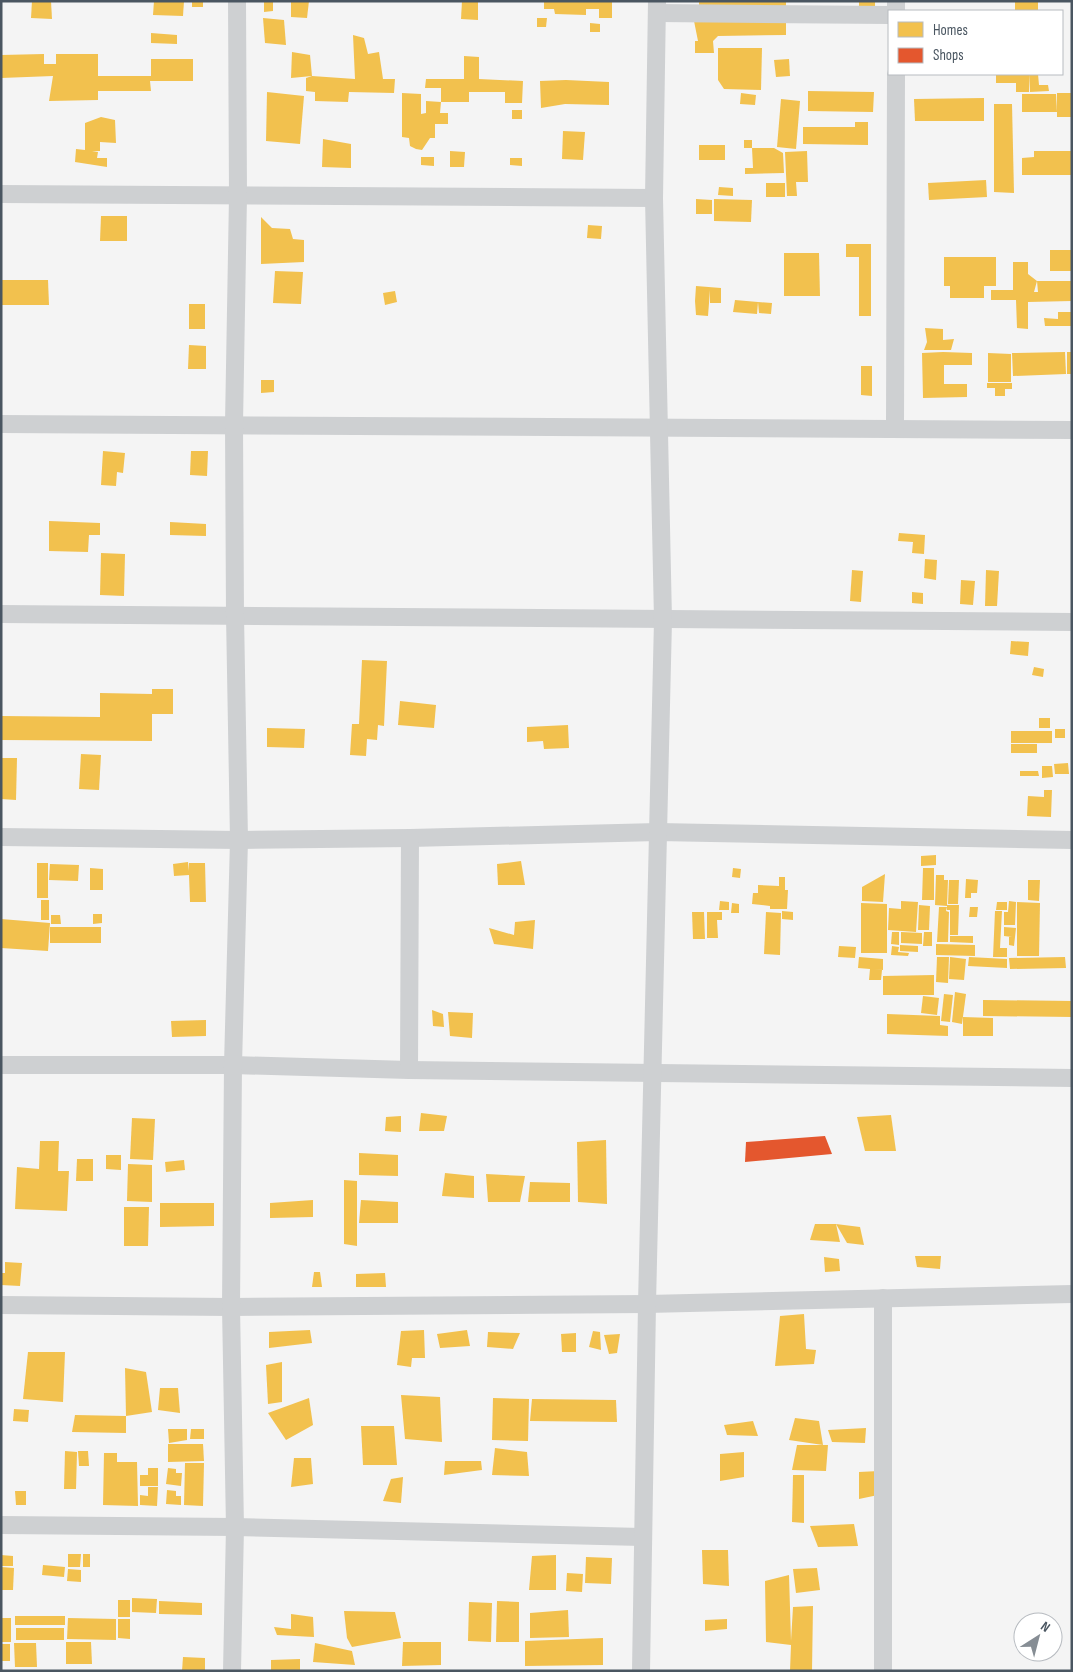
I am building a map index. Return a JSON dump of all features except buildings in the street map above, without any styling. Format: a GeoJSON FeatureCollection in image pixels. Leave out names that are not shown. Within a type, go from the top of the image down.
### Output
{"type":"FeatureCollection","features":[{"type":"Feature","properties":{"kind":"street"},"geometry":{"type":"LineString","coordinates":[[232,1671],[234,1527],[231,1307],[233,1065],[239,840],[234,424],[238,196],[237,1]]}},
{"type":"Feature","properties":{"kind":"street"},"geometry":{"type":"LineString","coordinates":[[641,1671],[642,1537],[663,620],[657,427],[654,198],[657,7],[888,15]]}},
{"type":"Feature","properties":{"kind":"street"},"geometry":{"type":"LineString","coordinates":[[895,428],[896,75]]}},
{"type":"Feature","properties":{"kind":"street"},"geometry":{"type":"LineString","coordinates":[[1,194],[654,198]]}},
{"type":"Feature","properties":{"kind":"street"},"geometry":{"type":"LineString","coordinates":[[1,424],[1072,430]]}},
{"type":"Feature","properties":{"kind":"street"},"geometry":{"type":"LineString","coordinates":[[1,614],[1072,622]]}},
{"type":"Feature","properties":{"kind":"street"},"geometry":{"type":"LineString","coordinates":[[1,837],[239,840],[658,832],[1072,840]]}},
{"type":"Feature","properties":{"kind":"street"},"geometry":{"type":"LineString","coordinates":[[409,1070],[410,838]]}},
{"type":"Feature","properties":{"kind":"street"},"geometry":{"type":"LineString","coordinates":[[1,1065],[233,1065],[409,1070],[1072,1078]]}},
{"type":"Feature","properties":{"kind":"street"},"geometry":{"type":"LineString","coordinates":[[1,1305],[231,1307],[647,1304],[1072,1294]]}},
{"type":"Feature","properties":{"kind":"street"},"geometry":{"type":"LineString","coordinates":[[883,1298],[883,1671]]}},
{"type":"Feature","properties":{"kind":"street"},"geometry":{"type":"LineString","coordinates":[[1,1525],[234,1527],[642,1537]]}}]}
